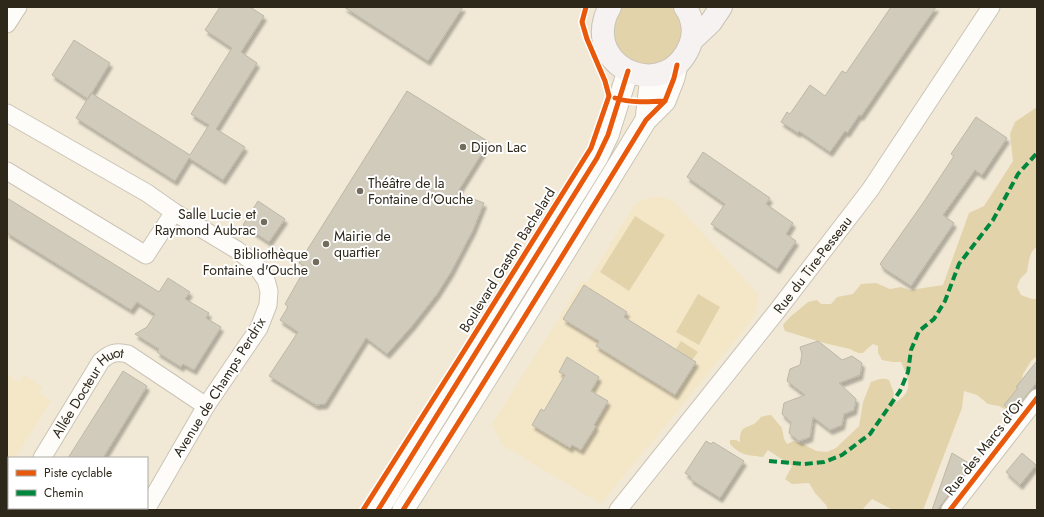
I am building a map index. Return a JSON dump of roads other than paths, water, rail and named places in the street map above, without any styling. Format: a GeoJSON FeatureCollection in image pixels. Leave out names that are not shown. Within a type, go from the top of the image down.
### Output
{"type":"FeatureCollection","features":[{"type":"Feature","properties":{"kind":"main road"},"geometry":{"type":"LineString","coordinates":[[602,10],[606,49],[617,64],[628,71],[639,75],[651,76],[665,72],[677,65],[686,54],[692,20],[711,22],[721,7]]}},
{"type":"Feature","properties":{"kind":"street"},"geometry":{"type":"LineString","coordinates":[[7,24],[18,7]]}},
{"type":"Feature","properties":{"kind":"street","name":"Rue du Tire-Pesseau"},"geometry":{"type":"LineString","coordinates":[[618,510],[777,311],[870,190],[991,7]]}},
{"type":"Feature","properties":{"kind":"street"},"geometry":{"type":"LineString","coordinates":[[403,510],[522,322],[646,120],[665,100],[674,78],[677,65]]}},
{"type":"Feature","properties":{"kind":"street","name":"Boulevard Gaston Bachelard"},"geometry":{"type":"LineString","coordinates":[[378,510],[597,158],[608,135],[628,71]]}},
{"type":"Feature","properties":{"kind":"street"},"geometry":{"type":"LineString","coordinates":[[646,120],[651,76]]}},
{"type":"Feature","properties":{"kind":"street","name":"Avenue de Champs Perdrix"},"geometry":{"type":"LineString","coordinates":[[7,113],[147,193],[174,212],[237,250],[254,263],[266,280],[269,291],[268,306],[259,328],[206,406],[149,508]]}},
{"type":"Feature","properties":{"kind":"street"},"geometry":{"type":"LineString","coordinates":[[7,171],[146,255],[174,212]]}},
{"type":"Feature","properties":{"kind":"street","name":"Allée Docteur Huot"},"geometry":{"type":"LineString","coordinates":[[43,457],[101,361],[108,355],[114,353],[121,352],[128,354],[206,406]]}},
{"type":"Feature","properties":{"kind":"street","name":"Rue des Marcs d'Or"},"geometry":{"type":"LineString","coordinates":[[950,510],[1037,398]]}},
{"type":"Feature","properties":{"kind":"place","name":"Dijon Lac"},"geometry":{"type":"Point","coordinates":[463,147]}},
{"type":"Feature","properties":{"kind":"place","name":"Théâtre de la Fontaine d'Ouche"},"geometry":{"type":"Point","coordinates":[360,191]}},
{"type":"Feature","properties":{"kind":"place","name":"Salle Lucie et Raymond Aubrac"},"geometry":{"type":"Point","coordinates":[264,222]}},
{"type":"Feature","properties":{"kind":"place","name":"Mairie de quartier"},"geometry":{"type":"Point","coordinates":[326,244]}},
{"type":"Feature","properties":{"kind":"place","name":"Bibliothèque Fontaine d'Ouche"},"geometry":{"type":"Point","coordinates":[316,262]}}]}
